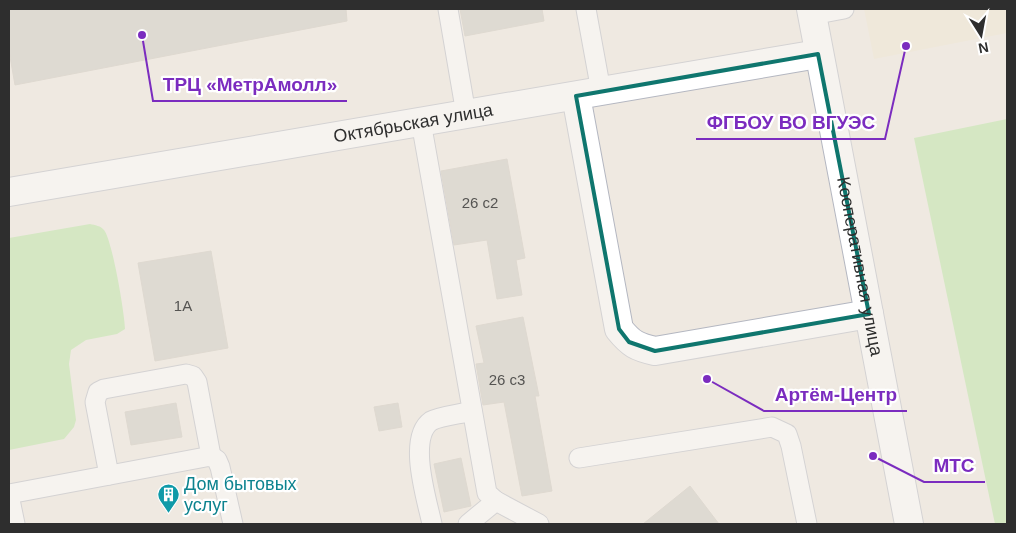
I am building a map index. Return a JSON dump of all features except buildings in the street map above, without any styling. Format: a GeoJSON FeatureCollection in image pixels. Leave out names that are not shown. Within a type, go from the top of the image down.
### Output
{"type":"FeatureCollection","features":[{"type":"Feature","properties":{"kind":"street","name":"Кооперативная улица"},"geometry":{"type":"LineString","coordinates":[[811,12],[909,524]]}},
{"type":"Feature","properties":{"kind":"street","name":"Октябрьская улица"},"geometry":{"type":"LineString","coordinates":[[9,192],[818,54]]}},
{"type":"Feature","properties":{"kind":"street"},"geometry":{"type":"LineString","coordinates":[[588,93],[619,329],[629,342],[641,348],[655,351],[869,314]]}},
{"type":"Feature","properties":{"kind":"lane"},"geometry":{"type":"LineString","coordinates":[[448,9],[466,114]]}},
{"type":"Feature","properties":{"kind":"lane"},"geometry":{"type":"LineString","coordinates":[[586,9],[588,93]]}},
{"type":"Feature","properties":{"kind":"lane"},"geometry":{"type":"LineString","coordinates":[[811,12],[844,9]]}},
{"type":"Feature","properties":{"kind":"lane"},"geometry":{"type":"LineString","coordinates":[[421,122],[487,493],[496,501],[539,524]]}},
{"type":"Feature","properties":{"kind":"lane"},"geometry":{"type":"LineString","coordinates":[[109,475],[95,402],[98,392],[104,389],[186,374],[193,376],[196,382],[210,456]]}},
{"type":"Feature","properties":{"kind":"lane"},"geometry":{"type":"LineString","coordinates":[[432,524],[418,447],[422,433],[432,420],[472,411]]}},
{"type":"Feature","properties":{"kind":"lane"},"geometry":{"type":"LineString","coordinates":[[579,458],[772,427],[787,434],[807,524]]}},
{"type":"Feature","properties":{"kind":"lane"},"geometry":{"type":"LineString","coordinates":[[15,524],[9,494],[210,456],[217,460],[220,467],[233,524]]}},
{"type":"Feature","properties":{"kind":"lane"},"geometry":{"type":"LineString","coordinates":[[468,524],[496,501]]}},
{"type":"Feature","properties":{"kind":"highlighted area"},"geometry":{"type":"Polygon","coordinates":[[[818,54],[869,314],[655,351],[629,342],[619,329],[576,96],[818,54]]]}},
{"type":"Feature","properties":{"kind":"shaded area"},"geometry":{"type":"Polygon","coordinates":[[[864,9],[1007,9],[1007,33],[874,59],[864,9]]]}},
{"type":"Feature","properties":{"kind":"green space"},"geometry":{"type":"Polygon","coordinates":[[[1007,119],[1007,524],[995,524],[914,138],[1007,119]]]}},
{"type":"Feature","properties":{"kind":"green space"},"geometry":{"type":"Polygon","coordinates":[[[90,224],[104,230],[111,247],[118,278],[125,329],[117,334],[86,340],[71,350],[69,364],[76,420],[74,427],[64,439],[9,450],[9,238],[90,224]]]}},
{"type":"Feature","properties":{"kind":"place","name":"ТРЦ «МетрАмолл»"},"geometry":{"type":"Point","coordinates":[142,35]}},
{"type":"Feature","properties":{"kind":"place","name":"ФГБОУ ВО ВГУЭС"},"geometry":{"type":"Point","coordinates":[906,46]}},
{"type":"Feature","properties":{"kind":"place","name":"Артём-Центр"},"geometry":{"type":"Point","coordinates":[707,379]}},
{"type":"Feature","properties":{"kind":"place","name":"МТС"},"geometry":{"type":"Point","coordinates":[873,456]}},
{"type":"Feature","properties":{"kind":"place","name":"Дом бытовых услуг"},"geometry":{"type":"Point","coordinates":[168,513]}}]}
